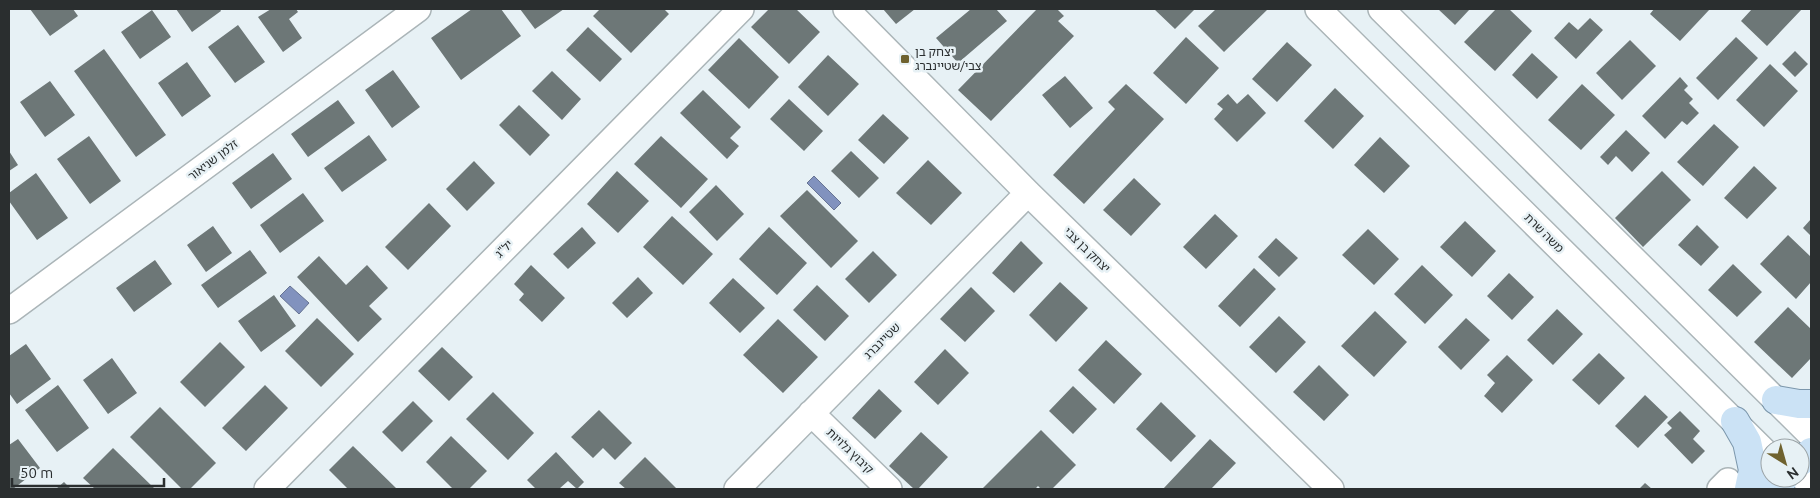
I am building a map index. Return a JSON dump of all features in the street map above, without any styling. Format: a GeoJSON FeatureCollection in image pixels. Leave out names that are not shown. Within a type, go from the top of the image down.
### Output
{"type":"FeatureCollection","features":[{"type":"Feature","properties":{"kind":"main road"},"geometry":{"type":"LineString","coordinates":[[1776,400],[1811,404]]}},
{"type":"Feature","properties":{"kind":"main road"},"geometry":{"type":"LineString","coordinates":[[1732,486],[1753,470],[1747,442],[1735,421]]}},
{"type":"Feature","properties":{"kind":"street","name":"זלמן שניאור"},"geometry":{"type":"LineString","coordinates":[[9,311],[418,9]]}},
{"type":"Feature","properties":{"kind":"street","name":"יל\"ג"},"geometry":{"type":"LineString","coordinates":[[268,489],[741,9]]}},
{"type":"Feature","properties":{"kind":"street","name":"יצחק בן צבי"},"geometry":{"type":"LineString","coordinates":[[846,9],[1028,193],[1331,489]]}},
{"type":"Feature","properties":{"kind":"street","name":"משה שרת"},"geometry":{"type":"LineString","coordinates":[[1318,9],[1760,447]]}},
{"type":"Feature","properties":{"kind":"street"},"geometry":{"type":"LineString","coordinates":[[1381,9],[1811,435]]}},
{"type":"Feature","properties":{"kind":"street","name":"שטיינברג"},"geometry":{"type":"LineString","coordinates":[[737,489],[1028,193]]}},
{"type":"Feature","properties":{"kind":"street","name":"קיבוץ גלויות"},"geometry":{"type":"LineString","coordinates":[[811,413],[889,489]]}},
{"type":"Feature","properties":{"kind":"water"},"geometry":{"type":"Polygon","coordinates":[[[814,176],[841,203],[834,210],[807,183],[814,176]]]}},
{"type":"Feature","properties":{"kind":"water"},"geometry":{"type":"Polygon","coordinates":[[[290,286],[309,303],[299,314],[280,296],[290,286]]]}},
{"type":"Feature","properties":{"kind":"building"},"geometry":{"type":"Polygon","coordinates":[[[30,9],[73,9],[78,16],[50,36],[30,9]]]}},
{"type":"Feature","properties":{"kind":"building"},"geometry":{"type":"Polygon","coordinates":[[[176,9],[220,9],[221,11],[192,32],[176,9]]]}},
{"type":"Feature","properties":{"kind":"building"},"geometry":{"type":"Polygon","coordinates":[[[271,9],[296,9],[298,12],[289,19],[302,38],[283,52],[258,17],[271,9]]]}},
{"type":"Feature","properties":{"kind":"building"},"geometry":{"type":"Polygon","coordinates":[[[472,9],[501,9],[521,36],[461,80],[431,38],[472,9]]]}},
{"type":"Feature","properties":{"kind":"building"},"geometry":{"type":"Polygon","coordinates":[[[520,9],[564,9],[535,29],[520,9]]]}},
{"type":"Feature","properties":{"kind":"building"},"geometry":{"type":"Polygon","coordinates":[[[600,9],[664,9],[669,14],[631,53],[593,16],[600,9]]]}},
{"type":"Feature","properties":{"kind":"building"},"geometry":{"type":"Polygon","coordinates":[[[769,9],[796,9],[820,32],[789,64],[751,27],[769,9]]]}},
{"type":"Feature","properties":{"kind":"building"},"geometry":{"type":"Polygon","coordinates":[[[883,9],[915,9],[896,24],[883,9]]]}},
{"type":"Feature","properties":{"kind":"building"},"geometry":{"type":"Polygon","coordinates":[[[971,9],[996,9],[1007,21],[958,63],[936,38],[971,9]]]}},
{"type":"Feature","properties":{"kind":"building"},"geometry":{"type":"Polygon","coordinates":[[[1037,9],[1057,9],[1064,16],[1058,21],[1074,36],[991,121],[958,90],[1037,9]]]}},
{"type":"Feature","properties":{"kind":"building"},"geometry":{"type":"Polygon","coordinates":[[[1154,9],[1195,9],[1175,29],[1154,9]]]}},
{"type":"Feature","properties":{"kind":"building"},"geometry":{"type":"Polygon","coordinates":[[[1216,9],[1268,9],[1224,52],[1198,26],[1216,9]]]}},
{"type":"Feature","properties":{"kind":"building"},"geometry":{"type":"Polygon","coordinates":[[[1438,9],[1470,9],[1455,25],[1438,9]]]}},
{"type":"Feature","properties":{"kind":"building"},"geometry":{"type":"Polygon","coordinates":[[[1496,9],[1509,9],[1532,31],[1495,71],[1464,42],[1496,9]]]}},
{"type":"Feature","properties":{"kind":"building"},"geometry":{"type":"Polygon","coordinates":[[[1654,9],[1710,9],[1680,41],[1650,14],[1654,9]]]}},
{"type":"Feature","properties":{"kind":"building"},"geometry":{"type":"Polygon","coordinates":[[[1752,9],[1802,9],[1767,46],[1741,21],[1752,9]]]}},
{"type":"Feature","properties":{"kind":"building"},"geometry":{"type":"Polygon","coordinates":[[[152,10],[171,37],[140,59],[121,32],[152,10]]]}},
{"type":"Feature","properties":{"kind":"building"},"geometry":{"type":"Polygon","coordinates":[[[1590,18],[1603,30],[1576,59],[1554,38],[1569,22],[1578,30],[1590,18]]]}},
{"type":"Feature","properties":{"kind":"building"},"geometry":{"type":"Polygon","coordinates":[[[238,25],[265,62],[235,83],[208,47],[238,25]]]}},
{"type":"Feature","properties":{"kind":"building"},"geometry":{"type":"Polygon","coordinates":[[[588,27],[622,59],[600,82],[566,50],[588,27]]]}},
{"type":"Feature","properties":{"kind":"building"},"geometry":{"type":"Polygon","coordinates":[[[1186,37],[1219,68],[1186,104],[1153,73],[1186,37]]]}},
{"type":"Feature","properties":{"kind":"building"},"geometry":{"type":"Polygon","coordinates":[[[1736,37],[1758,58],[1718,100],[1696,78],[1736,37]]]}},
{"type":"Feature","properties":{"kind":"building"},"geometry":{"type":"Polygon","coordinates":[[[739,38],[779,77],[749,109],[708,70],[739,38]]]}},
{"type":"Feature","properties":{"kind":"building"},"geometry":{"type":"Polygon","coordinates":[[[1630,40],[1656,66],[1622,100],[1596,73],[1630,40]]]}},
{"type":"Feature","properties":{"kind":"building"},"geometry":{"type":"Polygon","coordinates":[[[1287,42],[1312,65],[1277,102],[1252,79],[1287,42]]]}},
{"type":"Feature","properties":{"kind":"building"},"geometry":{"type":"Polygon","coordinates":[[[104,49],[166,135],[136,157],[74,71],[104,49]]]}},
{"type":"Feature","properties":{"kind":"building"},"geometry":{"type":"Polygon","coordinates":[[[1795,51],[1808,64],[1795,77],[1782,64],[1795,51]]]}},
{"type":"Feature","properties":{"kind":"building"},"geometry":{"type":"Polygon","coordinates":[[[1532,53],[1558,77],[1537,99],[1512,75],[1532,53]]]}},
{"type":"Feature","properties":{"kind":"building"},"geometry":{"type":"Polygon","coordinates":[[[828,55],[859,84],[828,116],[798,87],[828,55]]]}},
{"type":"Feature","properties":{"kind":"building"},"geometry":{"type":"Polygon","coordinates":[[[187,62],[211,96],[182,117],[158,83],[187,62]]]}},
{"type":"Feature","properties":{"kind":"building"},"geometry":{"type":"Polygon","coordinates":[[[1770,64],[1798,91],[1764,127],[1736,100],[1770,64]]]}},
{"type":"Feature","properties":{"kind":"building"},"geometry":{"type":"Polygon","coordinates":[[[393,70],[420,107],[392,128],[365,90],[393,70]]]}},
{"type":"Feature","properties":{"kind":"building"},"geometry":{"type":"Polygon","coordinates":[[[552,71],[581,99],[562,120],[532,91],[552,71]]]}},
{"type":"Feature","properties":{"kind":"building"},"geometry":{"type":"Polygon","coordinates":[[[1065,76],[1093,108],[1070,128],[1042,95],[1065,76]]]}},
{"type":"Feature","properties":{"kind":"building"},"geometry":{"type":"Polygon","coordinates":[[[1680,77],[1688,86],[1684,90],[1693,99],[1689,103],[1699,113],[1687,125],[1682,121],[1665,139],[1642,116],[1680,77]]]}},
{"type":"Feature","properties":{"kind":"building"},"geometry":{"type":"Polygon","coordinates":[[[50,81],[75,115],[45,137],[20,102],[50,81]]]}},
{"type":"Feature","properties":{"kind":"building"},"geometry":{"type":"Polygon","coordinates":[[[1126,84],[1164,119],[1084,204],[1053,175],[1115,109],[1108,102],[1126,84]]]}},
{"type":"Feature","properties":{"kind":"building"},"geometry":{"type":"Polygon","coordinates":[[[1582,84],[1615,115],[1581,150],[1548,120],[1582,84]]]}},
{"type":"Feature","properties":{"kind":"building"},"geometry":{"type":"Polygon","coordinates":[[[1335,88],[1364,116],[1333,149],[1304,121],[1335,88]]]}},
{"type":"Feature","properties":{"kind":"building"},"geometry":{"type":"Polygon","coordinates":[[[703,90],[741,127],[730,138],[739,146],[727,159],[680,113],[703,90]]]}},
{"type":"Feature","properties":{"kind":"building"},"geometry":{"type":"Polygon","coordinates":[[[1228,94],[1237,104],[1248,94],[1266,113],[1237,142],[1214,119],[1223,109],[1217,104],[1228,94]]]}},
{"type":"Feature","properties":{"kind":"building"},"geometry":{"type":"Polygon","coordinates":[[[789,99],[823,131],[804,151],[770,119],[789,99]]]}},
{"type":"Feature","properties":{"kind":"building"},"geometry":{"type":"Polygon","coordinates":[[[338,100],[355,123],[308,157],[291,134],[338,100]]]}},
{"type":"Feature","properties":{"kind":"building"},"geometry":{"type":"Polygon","coordinates":[[[519,105],[550,135],[530,156],[499,125],[519,105]]]}},
{"type":"Feature","properties":{"kind":"building"},"geometry":{"type":"Polygon","coordinates":[[[883,114],[909,138],[884,164],[858,140],[883,114]]]}},
{"type":"Feature","properties":{"kind":"building"},"geometry":{"type":"Polygon","coordinates":[[[1714,124],[1739,147],[1703,186],[1677,162],[1714,124]]]}},
{"type":"Feature","properties":{"kind":"building"},"geometry":{"type":"Polygon","coordinates":[[[1626,130],[1650,153],[1632,172],[1616,156],[1608,165],[1600,157],[1626,130]]]}},
{"type":"Feature","properties":{"kind":"building"},"geometry":{"type":"Polygon","coordinates":[[[369,135],[387,160],[342,192],[324,168],[369,135]]]}},
{"type":"Feature","properties":{"kind":"building"},"geometry":{"type":"Polygon","coordinates":[[[89,136],[121,181],[90,204],[57,159],[89,136]]]}},
{"type":"Feature","properties":{"kind":"building"},"geometry":{"type":"Polygon","coordinates":[[[661,136],[708,179],[681,208],[634,164],[661,136]]]}},
{"type":"Feature","properties":{"kind":"building"},"geometry":{"type":"Polygon","coordinates":[[[1380,137],[1410,166],[1384,193],[1354,165],[1380,137]]]}},
{"type":"Feature","properties":{"kind":"building"},"geometry":{"type":"Polygon","coordinates":[[[9,151],[18,165],[9,171],[9,151]]]}},
{"type":"Feature","properties":{"kind":"building"},"geometry":{"type":"Polygon","coordinates":[[[851,151],[879,178],[859,198],[831,171],[851,151]]]}},
{"type":"Feature","properties":{"kind":"building"},"geometry":{"type":"Polygon","coordinates":[[[273,153],[292,179],[251,209],[232,183],[273,153]]]}},
{"type":"Feature","properties":{"kind":"building"},"geometry":{"type":"Polygon","coordinates":[[[928,160],[962,193],[931,225],[896,193],[928,160]]]}},
{"type":"Feature","properties":{"kind":"building"},"geometry":{"type":"Polygon","coordinates":[[[474,161],[495,183],[467,211],[446,189],[474,161]]]}},
{"type":"Feature","properties":{"kind":"building"},"geometry":{"type":"Polygon","coordinates":[[[1754,166],[1777,188],[1747,219],[1724,198],[1754,166]]]}},
{"type":"Feature","properties":{"kind":"building"},"geometry":{"type":"Polygon","coordinates":[[[617,171],[649,201],[618,233],[587,204],[617,171]]]}},
{"type":"Feature","properties":{"kind":"building"},"geometry":{"type":"Polygon","coordinates":[[[1662,171],[1691,200],[1643,247],[1615,218],[1662,171]]]}},
{"type":"Feature","properties":{"kind":"building"},"geometry":{"type":"Polygon","coordinates":[[[36,173],[68,218],[37,240],[9,201],[9,193],[36,173]]]}},
{"type":"Feature","properties":{"kind":"building"},"geometry":{"type":"Polygon","coordinates":[[[1134,178],[1161,204],[1131,236],[1103,210],[1134,178]]]}},
{"type":"Feature","properties":{"kind":"building"},"geometry":{"type":"Polygon","coordinates":[[[716,185],[744,214],[717,241],[689,212],[716,185]]]}},
{"type":"Feature","properties":{"kind":"building"},"geometry":{"type":"Polygon","coordinates":[[[807,190],[858,241],[831,268],[780,216],[807,190]]]}},
{"type":"Feature","properties":{"kind":"building"},"geometry":{"type":"Polygon","coordinates":[[[303,193],[324,221],[280,253],[260,225],[303,193]]]}},
{"type":"Feature","properties":{"kind":"building"},"geometry":{"type":"Polygon","coordinates":[[[429,203],[451,226],[408,270],[385,247],[429,203]]]}},
{"type":"Feature","properties":{"kind":"building"},"geometry":{"type":"Polygon","coordinates":[[[1215,214],[1238,236],[1206,269],[1183,247],[1215,214]]]}},
{"type":"Feature","properties":{"kind":"building"},"geometry":{"type":"Polygon","coordinates":[[[672,216],[713,254],[683,285],[643,247],[672,216]]]}},
{"type":"Feature","properties":{"kind":"building"},"geometry":{"type":"Polygon","coordinates":[[[1811,219],[1811,236],[1803,228],[1811,219]]]}},
{"type":"Feature","properties":{"kind":"building"},"geometry":{"type":"Polygon","coordinates":[[[1465,221],[1496,251],[1472,277],[1440,247],[1465,221]]]}},
{"type":"Feature","properties":{"kind":"building"},"geometry":{"type":"Polygon","coordinates":[[[1697,225],[1719,247],[1701,266],[1678,245],[1697,225]]]}},
{"type":"Feature","properties":{"kind":"building"},"geometry":{"type":"Polygon","coordinates":[[[213,226],[232,253],[206,272],[187,245],[213,226]]]}},
{"type":"Feature","properties":{"kind":"building"},"geometry":{"type":"Polygon","coordinates":[[[582,227],[596,243],[568,269],[553,254],[582,227]]]}},
{"type":"Feature","properties":{"kind":"building"},"geometry":{"type":"Polygon","coordinates":[[[769,227],[807,263],[777,295],[739,259],[769,227]]]}},
{"type":"Feature","properties":{"kind":"building"},"geometry":{"type":"Polygon","coordinates":[[[1368,229],[1399,259],[1374,285],[1342,255],[1368,229]]]}},
{"type":"Feature","properties":{"kind":"building"},"geometry":{"type":"Polygon","coordinates":[[[1788,235],[1811,257],[1811,282],[1796,299],[1760,264],[1788,235]]]}},
{"type":"Feature","properties":{"kind":"building"},"geometry":{"type":"Polygon","coordinates":[[[1276,238],[1298,258],[1279,277],[1258,257],[1276,238]]]}},
{"type":"Feature","properties":{"kind":"building"},"geometry":{"type":"Polygon","coordinates":[[[1021,241],[1043,263],[1014,293],[992,273],[1021,241]]]}},
{"type":"Feature","properties":{"kind":"building"},"geometry":{"type":"Polygon","coordinates":[[[250,250],[267,273],[218,308],[201,285],[250,250]]]}},
{"type":"Feature","properties":{"kind":"building"},"geometry":{"type":"Polygon","coordinates":[[[873,251],[897,275],[869,303],[845,279],[873,251]]]}},
{"type":"Feature","properties":{"kind":"building"},"geometry":{"type":"Polygon","coordinates":[[[319,256],[346,285],[367,265],[388,288],[369,306],[382,319],[358,342],[297,277],[319,256]]]}},
{"type":"Feature","properties":{"kind":"building"},"geometry":{"type":"Polygon","coordinates":[[[155,260],[172,284],[134,312],[116,288],[155,260]]]}},
{"type":"Feature","properties":{"kind":"building"},"geometry":{"type":"Polygon","coordinates":[[[1733,264],[1762,292],[1737,317],[1708,290],[1733,264]]]}},
{"type":"Feature","properties":{"kind":"building"},"geometry":{"type":"Polygon","coordinates":[[[531,265],[565,298],[542,322],[519,300],[524,294],[514,284],[531,265]]]}},
{"type":"Feature","properties":{"kind":"building"},"geometry":{"type":"Polygon","coordinates":[[[1422,265],[1453,295],[1425,324],[1394,294],[1422,265]]]}},
{"type":"Feature","properties":{"kind":"building"},"geometry":{"type":"Polygon","coordinates":[[[1254,268],[1276,289],[1240,327],[1218,306],[1254,268]]]}},
{"type":"Feature","properties":{"kind":"building"},"geometry":{"type":"Polygon","coordinates":[[[1509,273],[1534,297],[1512,320],[1487,296],[1509,273]]]}},
{"type":"Feature","properties":{"kind":"building"},"geometry":{"type":"Polygon","coordinates":[[[638,277],[653,293],[627,318],[612,303],[638,277]]]}},
{"type":"Feature","properties":{"kind":"building"},"geometry":{"type":"Polygon","coordinates":[[[733,278],[765,308],[740,333],[709,303],[733,278]]]}},
{"type":"Feature","properties":{"kind":"building"},"geometry":{"type":"Polygon","coordinates":[[[1060,282],[1088,308],[1056,342],[1029,315],[1060,282]]]}},
{"type":"Feature","properties":{"kind":"building"},"geometry":{"type":"Polygon","coordinates":[[[817,285],[849,316],[825,341],[793,310],[817,285]]]}},
{"type":"Feature","properties":{"kind":"building"},"geometry":{"type":"Polygon","coordinates":[[[971,287],[995,311],[965,342],[940,319],[971,287]]]}},
{"type":"Feature","properties":{"kind":"building"},"geometry":{"type":"Polygon","coordinates":[[[274,295],[296,326],[261,352],[238,321],[274,295]]]}},
{"type":"Feature","properties":{"kind":"building"},"geometry":{"type":"Polygon","coordinates":[[[1788,307],[1811,329],[1811,358],[1792,378],[1754,342],[1788,307]]]}},
{"type":"Feature","properties":{"kind":"building"},"geometry":{"type":"Polygon","coordinates":[[[1557,309],[1583,334],[1553,365],[1527,340],[1557,309]]]}},
{"type":"Feature","properties":{"kind":"building"},"geometry":{"type":"Polygon","coordinates":[[[1375,311],[1407,342],[1374,377],[1341,346],[1375,311]]]}},
{"type":"Feature","properties":{"kind":"building"},"geometry":{"type":"Polygon","coordinates":[[[1279,316],[1306,342],[1276,373],[1249,347],[1279,316]]]}},
{"type":"Feature","properties":{"kind":"building"},"geometry":{"type":"Polygon","coordinates":[[[317,318],[354,354],[321,387],[285,351],[317,318]]]}},
{"type":"Feature","properties":{"kind":"building"},"geometry":{"type":"Polygon","coordinates":[[[1466,318],[1490,340],[1461,370],[1438,347],[1466,318]]]}},
{"type":"Feature","properties":{"kind":"building"},"geometry":{"type":"Polygon","coordinates":[[[778,319],[818,357],[783,393],[743,355],[778,319]]]}},
{"type":"Feature","properties":{"kind":"building"},"geometry":{"type":"Polygon","coordinates":[[[1106,340],[1142,374],[1114,404],[1078,370],[1106,340]]]}},
{"type":"Feature","properties":{"kind":"building"},"geometry":{"type":"Polygon","coordinates":[[[220,342],[245,367],[205,407],[180,382],[220,342]]]}},
{"type":"Feature","properties":{"kind":"building"},"geometry":{"type":"Polygon","coordinates":[[[26,344],[51,379],[17,404],[9,393],[9,356],[26,344]]]}},
{"type":"Feature","properties":{"kind":"building"},"geometry":{"type":"Polygon","coordinates":[[[442,347],[473,377],[449,401],[418,371],[442,347]]]}},
{"type":"Feature","properties":{"kind":"building"},"geometry":{"type":"Polygon","coordinates":[[[945,349],[969,373],[938,405],[914,382],[945,349]]]}},
{"type":"Feature","properties":{"kind":"building"},"geometry":{"type":"Polygon","coordinates":[[[1599,353],[1625,378],[1599,405],[1572,380],[1599,353]]]}},
{"type":"Feature","properties":{"kind":"building"},"geometry":{"type":"Polygon","coordinates":[[[1507,355],[1533,380],[1502,413],[1484,396],[1495,383],[1487,375],[1507,355]]]}},
{"type":"Feature","properties":{"kind":"building"},"geometry":{"type":"Polygon","coordinates":[[[112,358],[137,393],[108,414],[83,380],[112,358]]]}},
{"type":"Feature","properties":{"kind":"building"},"geometry":{"type":"Polygon","coordinates":[[[1319,365],[1349,395],[1324,421],[1293,392],[1319,365]]]}},
{"type":"Feature","properties":{"kind":"building"},"geometry":{"type":"Polygon","coordinates":[[[58,385],[89,428],[57,452],[25,410],[58,385]]]}},
{"type":"Feature","properties":{"kind":"building"},"geometry":{"type":"Polygon","coordinates":[[[265,385],[288,408],[246,451],[222,428],[265,385]]]}},
{"type":"Feature","properties":{"kind":"building"},"geometry":{"type":"Polygon","coordinates":[[[1073,386],[1097,409],[1073,434],[1049,411],[1073,386]]]}},
{"type":"Feature","properties":{"kind":"building"},"geometry":{"type":"Polygon","coordinates":[[[879,389],[902,411],[875,439],[852,418],[879,389]]]}},
{"type":"Feature","properties":{"kind":"building"},"geometry":{"type":"Polygon","coordinates":[[[493,392],[534,433],[508,460],[466,419],[493,392]]]}},
{"type":"Feature","properties":{"kind":"building"},"geometry":{"type":"Polygon","coordinates":[[[1645,395],[1668,417],[1638,448],[1615,426],[1645,395]]]}},
{"type":"Feature","properties":{"kind":"building"},"geometry":{"type":"Polygon","coordinates":[[[413,401],[433,421],[402,452],[382,432],[413,401]]]}},
{"type":"Feature","properties":{"kind":"building"},"geometry":{"type":"Polygon","coordinates":[[[1161,402],[1196,436],[1171,462],[1136,429],[1161,402]]]}},
{"type":"Feature","properties":{"kind":"building"},"geometry":{"type":"Polygon","coordinates":[[[160,407],[216,463],[190,489],[182,489],[130,437],[160,407]]]}},
{"type":"Feature","properties":{"kind":"building"},"geometry":{"type":"Polygon","coordinates":[[[599,410],[632,443],[615,460],[603,448],[593,458],[571,437],[599,410]]]}},
{"type":"Feature","properties":{"kind":"building"},"geometry":{"type":"Polygon","coordinates":[[[1680,411],[1700,431],[1693,439],[1705,451],[1692,464],[1664,435],[1672,428],[1667,423],[1680,411]]]}},
{"type":"Feature","properties":{"kind":"building"},"geometry":{"type":"Polygon","coordinates":[[[1041,430],[1076,465],[1052,489],[1041,489],[1038,486],[1035,489],[983,488],[1041,430]]]}},
{"type":"Feature","properties":{"kind":"building"},"geometry":{"type":"Polygon","coordinates":[[[921,432],[948,457],[918,489],[914,489],[889,466],[921,432]]]}},
{"type":"Feature","properties":{"kind":"building"},"geometry":{"type":"Polygon","coordinates":[[[451,436],[487,471],[469,489],[453,489],[426,462],[451,436]]]}},
{"type":"Feature","properties":{"kind":"building"},"geometry":{"type":"Polygon","coordinates":[[[18,439],[40,468],[13,489],[9,489],[9,445],[18,439]]]}},
{"type":"Feature","properties":{"kind":"building"},"geometry":{"type":"Polygon","coordinates":[[[1210,439],[1236,463],[1211,489],[1163,489],[1210,439]]]}},
{"type":"Feature","properties":{"kind":"building"},"geometry":{"type":"Polygon","coordinates":[[[353,446],[397,489],[348,489],[329,470],[353,446]]]}},
{"type":"Feature","properties":{"kind":"building"},"geometry":{"type":"Polygon","coordinates":[[[113,448],[155,489],[95,489],[83,478],[113,448]]]}},
{"type":"Feature","properties":{"kind":"building"},"geometry":{"type":"Polygon","coordinates":[[[556,452],[584,482],[577,489],[568,481],[559,489],[536,489],[527,480],[556,452]]]}},
{"type":"Feature","properties":{"kind":"building"},"geometry":{"type":"Polygon","coordinates":[[[645,457],[677,489],[626,489],[619,483],[645,457]]]}},
{"type":"Feature","properties":{"kind":"building"},"geometry":{"type":"Polygon","coordinates":[[[64,482],[71,489],[56,489],[64,482]]]}},
{"type":"Feature","properties":{"kind":"building"},"geometry":{"type":"Polygon","coordinates":[[[1645,483],[1652,489],[1639,489],[1645,483]]]}},
{"type":"Feature","properties":{"kind":"place","name":"יצחק בן צבי/שטיינברג"},"geometry":{"type":"Point","coordinates":[905,59]}}]}
